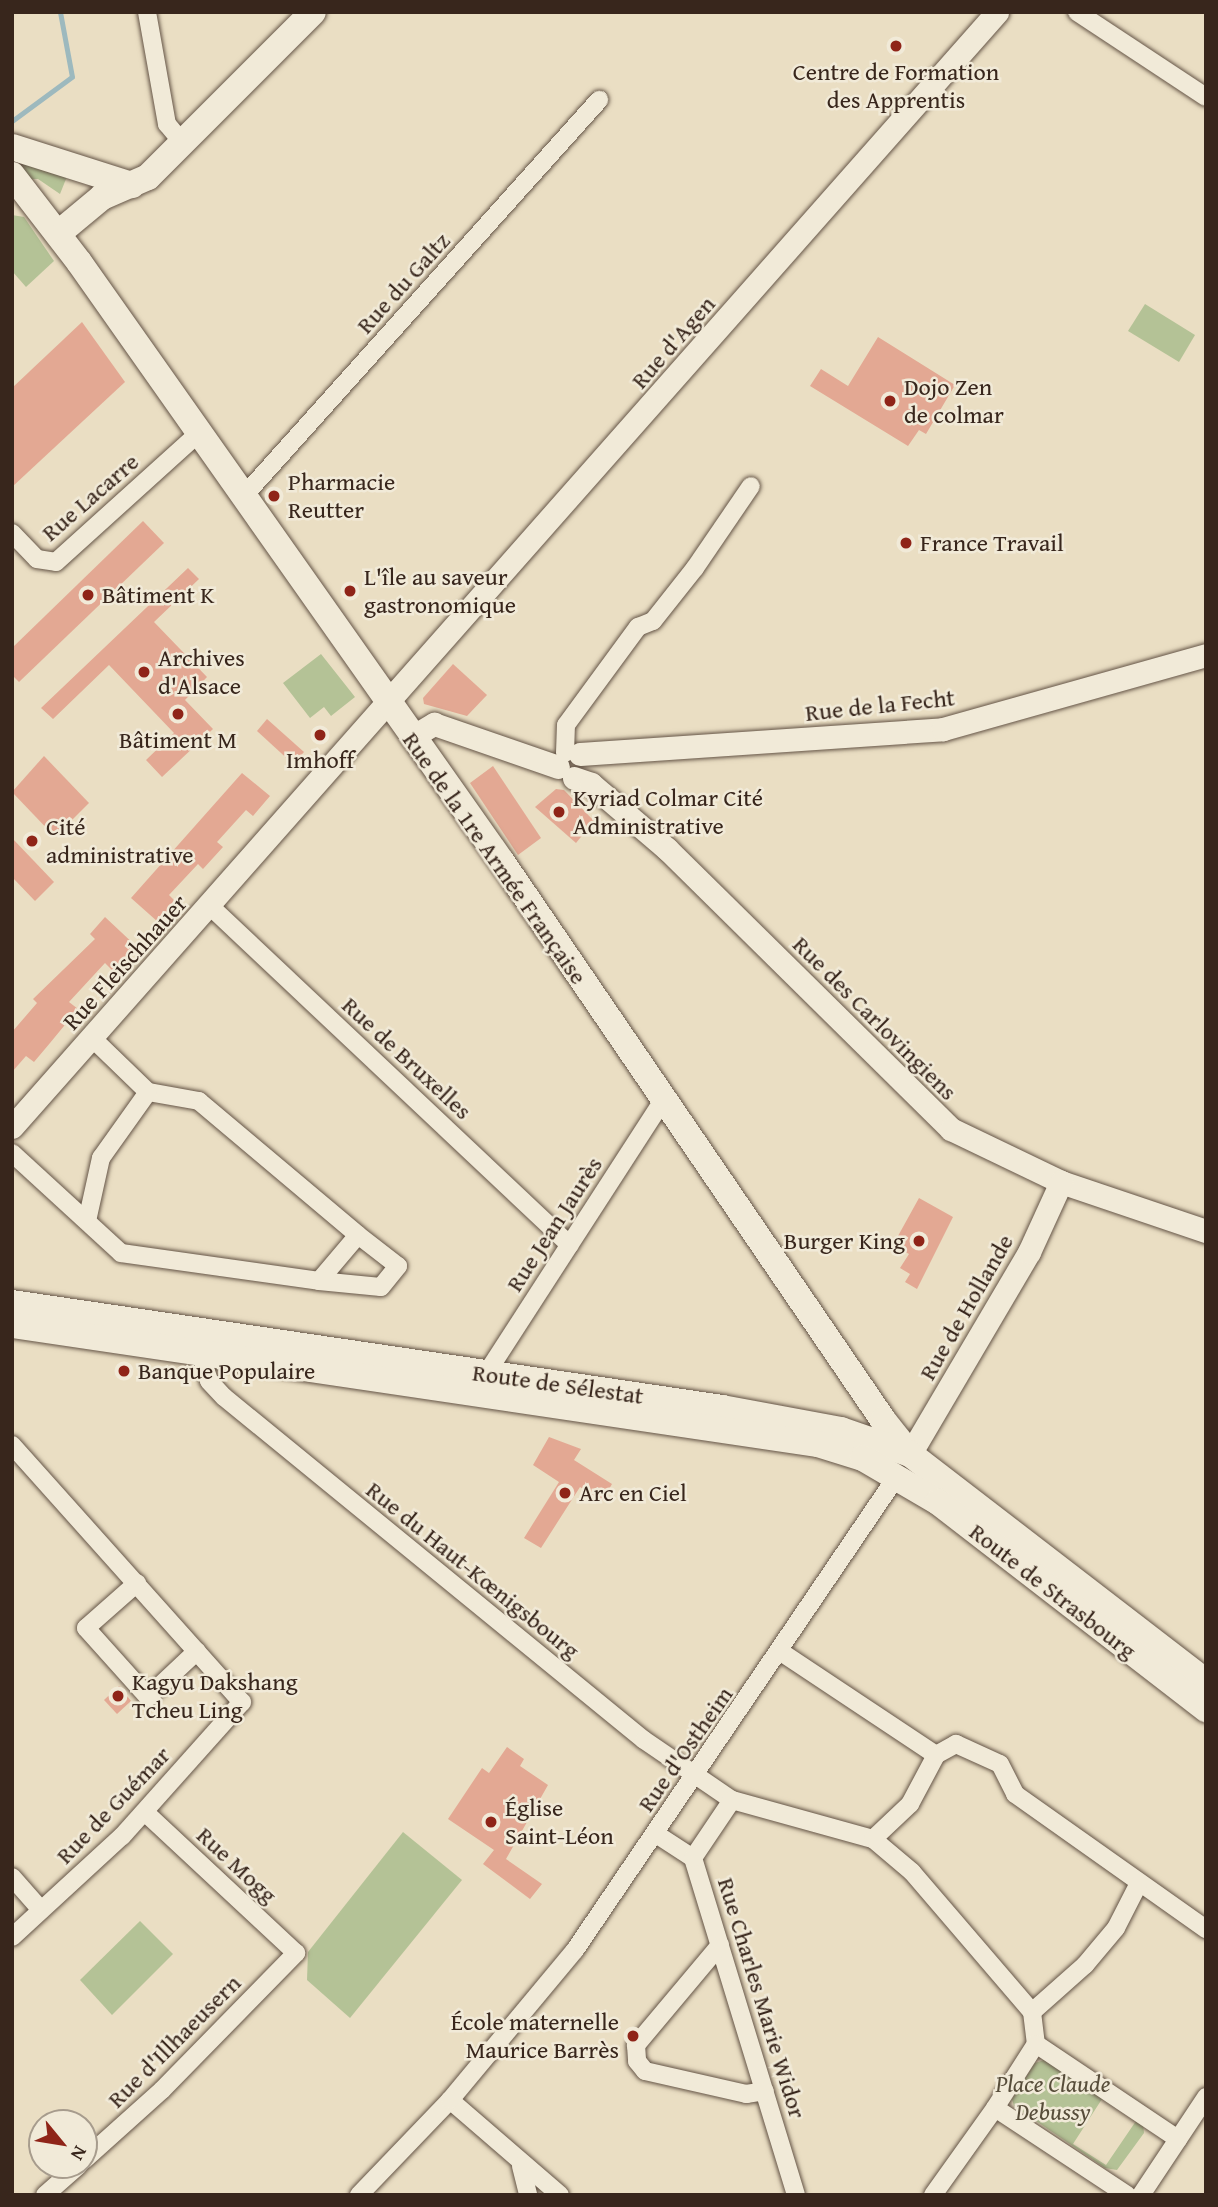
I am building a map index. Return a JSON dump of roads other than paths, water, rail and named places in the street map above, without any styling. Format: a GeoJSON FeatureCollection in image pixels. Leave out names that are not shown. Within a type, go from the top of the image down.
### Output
{"type":"FeatureCollection","features":[{"type":"Feature","properties":{"kind":"main road"},"geometry":{"type":"LineString","coordinates":[[66,227],[102,197],[132,185],[184,144],[313,12]]}},
{"type":"Feature","properties":{"kind":"main road"},"geometry":{"type":"LineString","coordinates":[[12,147],[132,185]]}},
{"type":"Feature","properties":{"kind":"main road"},"geometry":{"type":"LineString","coordinates":[[16,189],[49,197],[66,227],[79,262]]}},
{"type":"Feature","properties":{"kind":"main road"},"geometry":{"type":"LineString","coordinates":[[16,189],[79,262]]}},
{"type":"Feature","properties":{"kind":"main road","name":"Rue de la 1re Armée Française"},"geometry":{"type":"LineString","coordinates":[[79,262],[388,707],[412,737],[869,1401],[904,1465]]}},
{"type":"Feature","properties":{"kind":"main road","name":"Route de Sélestat"},"geometry":{"type":"LineString","coordinates":[[12,1303],[201,1344],[228,1358],[818,1444],[904,1465]]}},
{"type":"Feature","properties":{"kind":"main road","name":"Route de Sélestat"},"geometry":{"type":"LineString","coordinates":[[12,1325],[486,1374],[841,1430],[904,1465]]}},
{"type":"Feature","properties":{"kind":"main road"},"geometry":{"type":"LineString","coordinates":[[841,1430],[869,1401]]}},
{"type":"Feature","properties":{"kind":"main road","name":"Route de Strasbourg"},"geometry":{"type":"LineString","coordinates":[[904,1465],[1206,1682]]}},
{"type":"Feature","properties":{"kind":"main road","name":"Route de Strasbourg"},"geometry":{"type":"LineString","coordinates":[[904,1465],[1206,1709]]}},
{"type":"Feature","properties":{"kind":"street"},"geometry":{"type":"LineString","coordinates":[[147,12],[167,124],[184,144]]}},
{"type":"Feature","properties":{"kind":"street","name":"Rue d'Agen"},"geometry":{"type":"LineString","coordinates":[[388,707],[997,12]]}},
{"type":"Feature","properties":{"kind":"street"},"geometry":{"type":"LineString","coordinates":[[1077,12],[1206,97]]}},
{"type":"Feature","properties":{"kind":"street","name":"Rue du Galtz"},"geometry":{"type":"LineString","coordinates":[[242,498],[599,100]]}},
{"type":"Feature","properties":{"kind":"street","name":"Rue Lacarre"},"geometry":{"type":"LineString","coordinates":[[12,533],[37,559],[56,562],[199,433]]}},
{"type":"Feature","properties":{"kind":"street"},"geometry":{"type":"LineString","coordinates":[[574,764],[566,725],[638,626],[653,621],[695,568],[751,486]]}},
{"type":"Feature","properties":{"kind":"street","name":"Rue de la Fecht"},"geometry":{"type":"LineString","coordinates":[[412,737],[434,724],[574,764],[943,729],[1206,654]]}},
{"type":"Feature","properties":{"kind":"street","name":"Rue Fleischhauer"},"geometry":{"type":"LineString","coordinates":[[12,1127],[388,707]]}},
{"type":"Feature","properties":{"kind":"street","name":"Rue des Carlovingiens"},"geometry":{"type":"LineString","coordinates":[[574,764],[734,913],[932,1114],[962,1135],[1061,1182],[1206,1231]]}},
{"type":"Feature","properties":{"kind":"street","name":"Rue de Bruxelles"},"geometry":{"type":"LineString","coordinates":[[210,906],[570,1245]]}},
{"type":"Feature","properties":{"kind":"street"},"geometry":{"type":"LineString","coordinates":[[12,1153],[121,1253],[381,1287],[398,1266],[199,1101],[148,1092],[92,1038]]}},
{"type":"Feature","properties":{"kind":"street"},"geometry":{"type":"LineString","coordinates":[[87,1221],[101,1158],[148,1092]]}},
{"type":"Feature","properties":{"kind":"street","name":"Rue Jean Jaurès"},"geometry":{"type":"LineString","coordinates":[[486,1374],[663,1101]]}},
{"type":"Feature","properties":{"kind":"street","name":"Rue de Hollande"},"geometry":{"type":"LineString","coordinates":[[904,1465],[1029,1252],[1061,1182]]}},
{"type":"Feature","properties":{"kind":"street"},"geometry":{"type":"LineString","coordinates":[[319,1281],[358,1235]]}},
{"type":"Feature","properties":{"kind":"street","name":"Rue du Haut-Kœnigsbourg"},"geometry":{"type":"LineString","coordinates":[[201,1344],[209,1381],[225,1397],[471,1602],[696,1776],[732,1800],[873,1839]]}},
{"type":"Feature","properties":{"kind":"street"},"geometry":{"type":"LineString","coordinates":[[225,1397],[228,1358]]}},
{"type":"Feature","properties":{"kind":"street"},"geometry":{"type":"LineString","coordinates":[[12,1445],[137,1583],[197,1651],[148,1697],[86,1628],[137,1583]]}},
{"type":"Feature","properties":{"kind":"street","name":"Rue d'Ostheim"},"geometry":{"type":"LineString","coordinates":[[359,2195],[450,2099],[575,1950],[781,1652],[904,1465]]}},
{"type":"Feature","properties":{"kind":"street","name":"Rue de Guémar"},"geometry":{"type":"LineString","coordinates":[[12,1937],[145,1812],[243,1702],[197,1651]]}},
{"type":"Feature","properties":{"kind":"street"},"geometry":{"type":"LineString","coordinates":[[781,1652],[936,1755]]}},
{"type":"Feature","properties":{"kind":"street"},"geometry":{"type":"LineString","coordinates":[[933,2195],[995,2108],[1036,2044],[1032,2012],[912,1872],[873,1839],[910,1804],[936,1755],[956,1744],[1000,1765],[1015,1794],[1138,1885],[1206,1929]]}},
{"type":"Feature","properties":{"kind":"street"},"geometry":{"type":"LineString","coordinates":[[693,1858],[732,1800]]}},
{"type":"Feature","properties":{"kind":"street","name":"Rue Mogg"},"geometry":{"type":"LineString","coordinates":[[145,1812],[296,1953]]}},
{"type":"Feature","properties":{"kind":"street","name":"Rue Charles Marie Widor"},"geometry":{"type":"LineString","coordinates":[[656,1834],[693,1858],[796,2195]]}},
{"type":"Feature","properties":{"kind":"street"},"geometry":{"type":"LineString","coordinates":[[12,1877],[41,1910]]}},
{"type":"Feature","properties":{"kind":"street"},"geometry":{"type":"LineString","coordinates":[[1032,2012],[1085,1965],[1116,1928],[1138,1885]]}},
{"type":"Feature","properties":{"kind":"street"},"geometry":{"type":"LineString","coordinates":[[720,1945],[636,2045],[637,2062],[645,2071],[746,2094],[765,2091]]}},
{"type":"Feature","properties":{"kind":"street","name":"Rue d'Illhaeusern"},"geometry":{"type":"LineString","coordinates":[[98,2147],[162,2090],[296,1953]]}},
{"type":"Feature","properties":{"kind":"street"},"geometry":{"type":"LineString","coordinates":[[1036,2044],[1178,2139]]}},
{"type":"Feature","properties":{"kind":"street"},"geometry":{"type":"LineString","coordinates":[[1141,2195],[1206,2097]]}},
{"type":"Feature","properties":{"kind":"street"},"geometry":{"type":"LineString","coordinates":[[450,2099],[521,2166],[560,2195]]}},
{"type":"Feature","properties":{"kind":"street"},"geometry":{"type":"LineString","coordinates":[[995,2108],[1127,2195]]}},
{"type":"Feature","properties":{"kind":"street"},"geometry":{"type":"LineString","coordinates":[[521,2166],[528,2195]]}},
{"type":"Feature","properties":{"kind":"street"},"geometry":{"type":"LineString","coordinates":[[46,2195],[64,2179]]}},
{"type":"Feature","properties":{"kind":"waterway"},"geometry":{"type":"LineString","coordinates":[[12,121],[72,77],[60,12]]}},
{"type":"Feature","properties":{"kind":"place","name":"Centre de Formation des Apprentis"},"geometry":{"type":"Point","coordinates":[896,46]}},
{"type":"Feature","properties":{"kind":"place","name":"Dojo Zen de colmar"},"geometry":{"type":"Point","coordinates":[890,401]}},
{"type":"Feature","properties":{"kind":"place","name":"Pharmacie Reutter"},"geometry":{"type":"Point","coordinates":[274,496]}},
{"type":"Feature","properties":{"kind":"place","name":"France Travail"},"geometry":{"type":"Point","coordinates":[906,543]}},
{"type":"Feature","properties":{"kind":"place","name":"L'île au saveur gastronomique"},"geometry":{"type":"Point","coordinates":[350,591]}},
{"type":"Feature","properties":{"kind":"place","name":"Bâtiment K"},"geometry":{"type":"Point","coordinates":[88,595]}},
{"type":"Feature","properties":{"kind":"place","name":"Archives d'Alsace"},"geometry":{"type":"Point","coordinates":[144,672]}},
{"type":"Feature","properties":{"kind":"place","name":"Bâtiment M"},"geometry":{"type":"Point","coordinates":[178,714]}},
{"type":"Feature","properties":{"kind":"place","name":"Imhoff"},"geometry":{"type":"Point","coordinates":[320,735]}},
{"type":"Feature","properties":{"kind":"place","name":"Kyriad Colmar Cité Administrative"},"geometry":{"type":"Point","coordinates":[559,812]}},
{"type":"Feature","properties":{"kind":"place","name":"Cité administrative"},"geometry":{"type":"Point","coordinates":[32,841]}},
{"type":"Feature","properties":{"kind":"place","name":"Burger King"},"geometry":{"type":"Point","coordinates":[919,1241]}},
{"type":"Feature","properties":{"kind":"place","name":"Banque Populaire"},"geometry":{"type":"Point","coordinates":[124,1371]}},
{"type":"Feature","properties":{"kind":"place","name":"Arc en Ciel"},"geometry":{"type":"Point","coordinates":[565,1493]}},
{"type":"Feature","properties":{"kind":"place","name":"Kagyu Dakshang Tcheu Ling"},"geometry":{"type":"Point","coordinates":[118,1696]}},
{"type":"Feature","properties":{"kind":"place","name":"Église Saint-Léon"},"geometry":{"type":"Point","coordinates":[491,1822]}},
{"type":"Feature","properties":{"kind":"place","name":"École maternelle Maurice Barrès"},"geometry":{"type":"Point","coordinates":[633,2036]}},
{"type":"Feature","properties":{"kind":"park label","name":"Place Claude Debussy"},"geometry":{"type":"Point","coordinates":[1053,2098]}}]}
